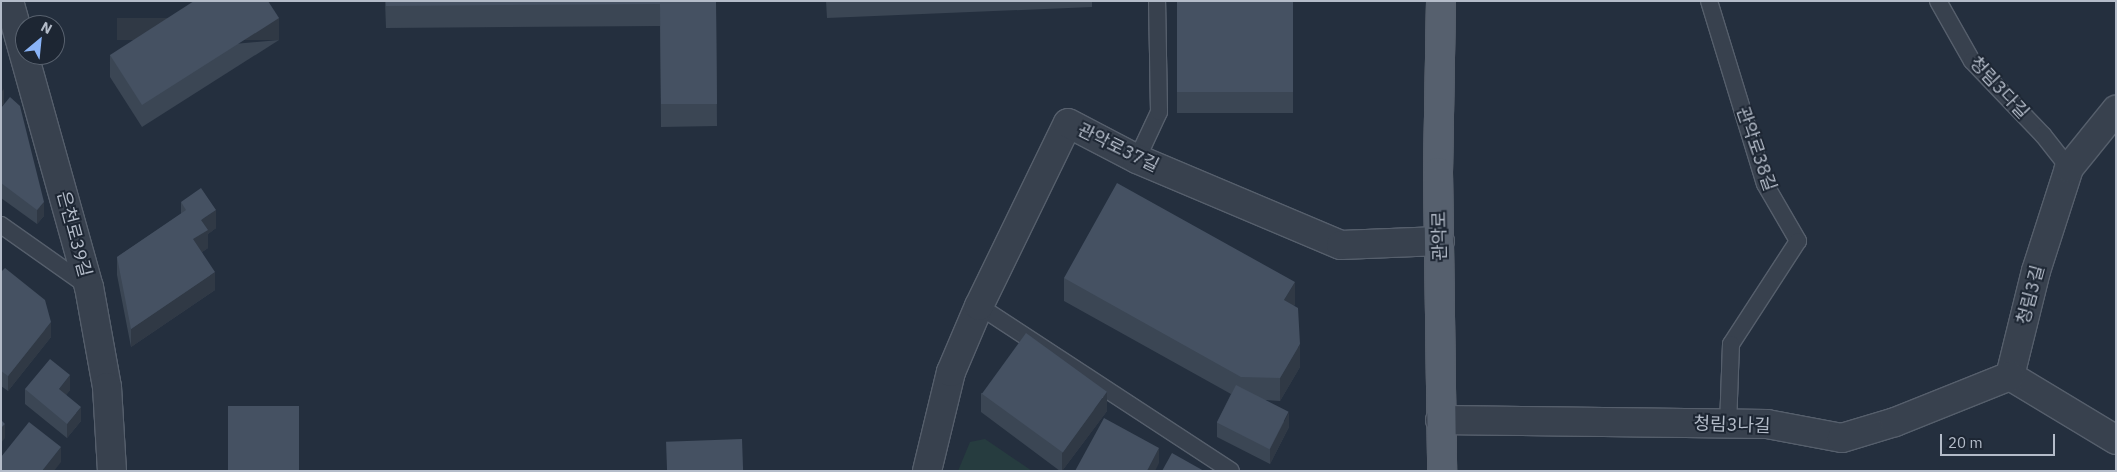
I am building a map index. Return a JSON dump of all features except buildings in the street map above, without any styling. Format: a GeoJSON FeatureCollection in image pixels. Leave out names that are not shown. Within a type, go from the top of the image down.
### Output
{"type":"FeatureCollection","features":[{"type":"Feature","properties":{"kind":"main road","name":"관악로"},"geometry":{"type":"LineString","coordinates":[[1440,1],[1440,420],[1442,471]]}},
{"type":"Feature","properties":{"kind":"street","name":"은천로39길"},"geometry":{"type":"LineString","coordinates":[[9,1],[89,287],[108,387],[112,471]]}},
{"type":"Feature","properties":{"kind":"street","name":"청림3길"},"geometry":{"type":"LineString","coordinates":[[2010,376],[2036,271],[2068,168],[2116,110]]}},
{"type":"Feature","properties":{"kind":"street","name":"관악로37길"},"geometry":{"type":"LineString","coordinates":[[927,471],[952,372],[979,306],[1068,124],[1137,159],[1341,244],[1440,241]]}},
{"type":"Feature","properties":{"kind":"street","name":"청림3나길"},"geometry":{"type":"LineString","coordinates":[[1440,420],[1768,424],[1842,438],[1895,422],[2010,376]]}},
{"type":"Feature","properties":{"kind":"street"},"geometry":{"type":"LineString","coordinates":[[2010,376],[2116,440]]}},
{"type":"Feature","properties":{"kind":"lane"},"geometry":{"type":"LineString","coordinates":[[1137,159],[1159,112],[1157,1]]}},
{"type":"Feature","properties":{"kind":"lane","name":"관악로38길"},"geometry":{"type":"LineString","coordinates":[[1709,1],[1765,184],[1798,241],[1731,344],[1728,424]]}},
{"type":"Feature","properties":{"kind":"lane","name":"청림3다길"},"geometry":{"type":"LineString","coordinates":[[1938,1],[1972,61],[2044,135],[2068,168]]}},
{"type":"Feature","properties":{"kind":"lane"},"geometry":{"type":"LineString","coordinates":[[1,224],[89,287]]}},
{"type":"Feature","properties":{"kind":"lane"},"geometry":{"type":"LineString","coordinates":[[979,306],[1231,471]]}},
{"type":"Feature","properties":{"kind":"green space"},"geometry":{"type":"Polygon","coordinates":[[[985,439],[1032,471],[958,471],[970,442],[985,439]]]}}]}
